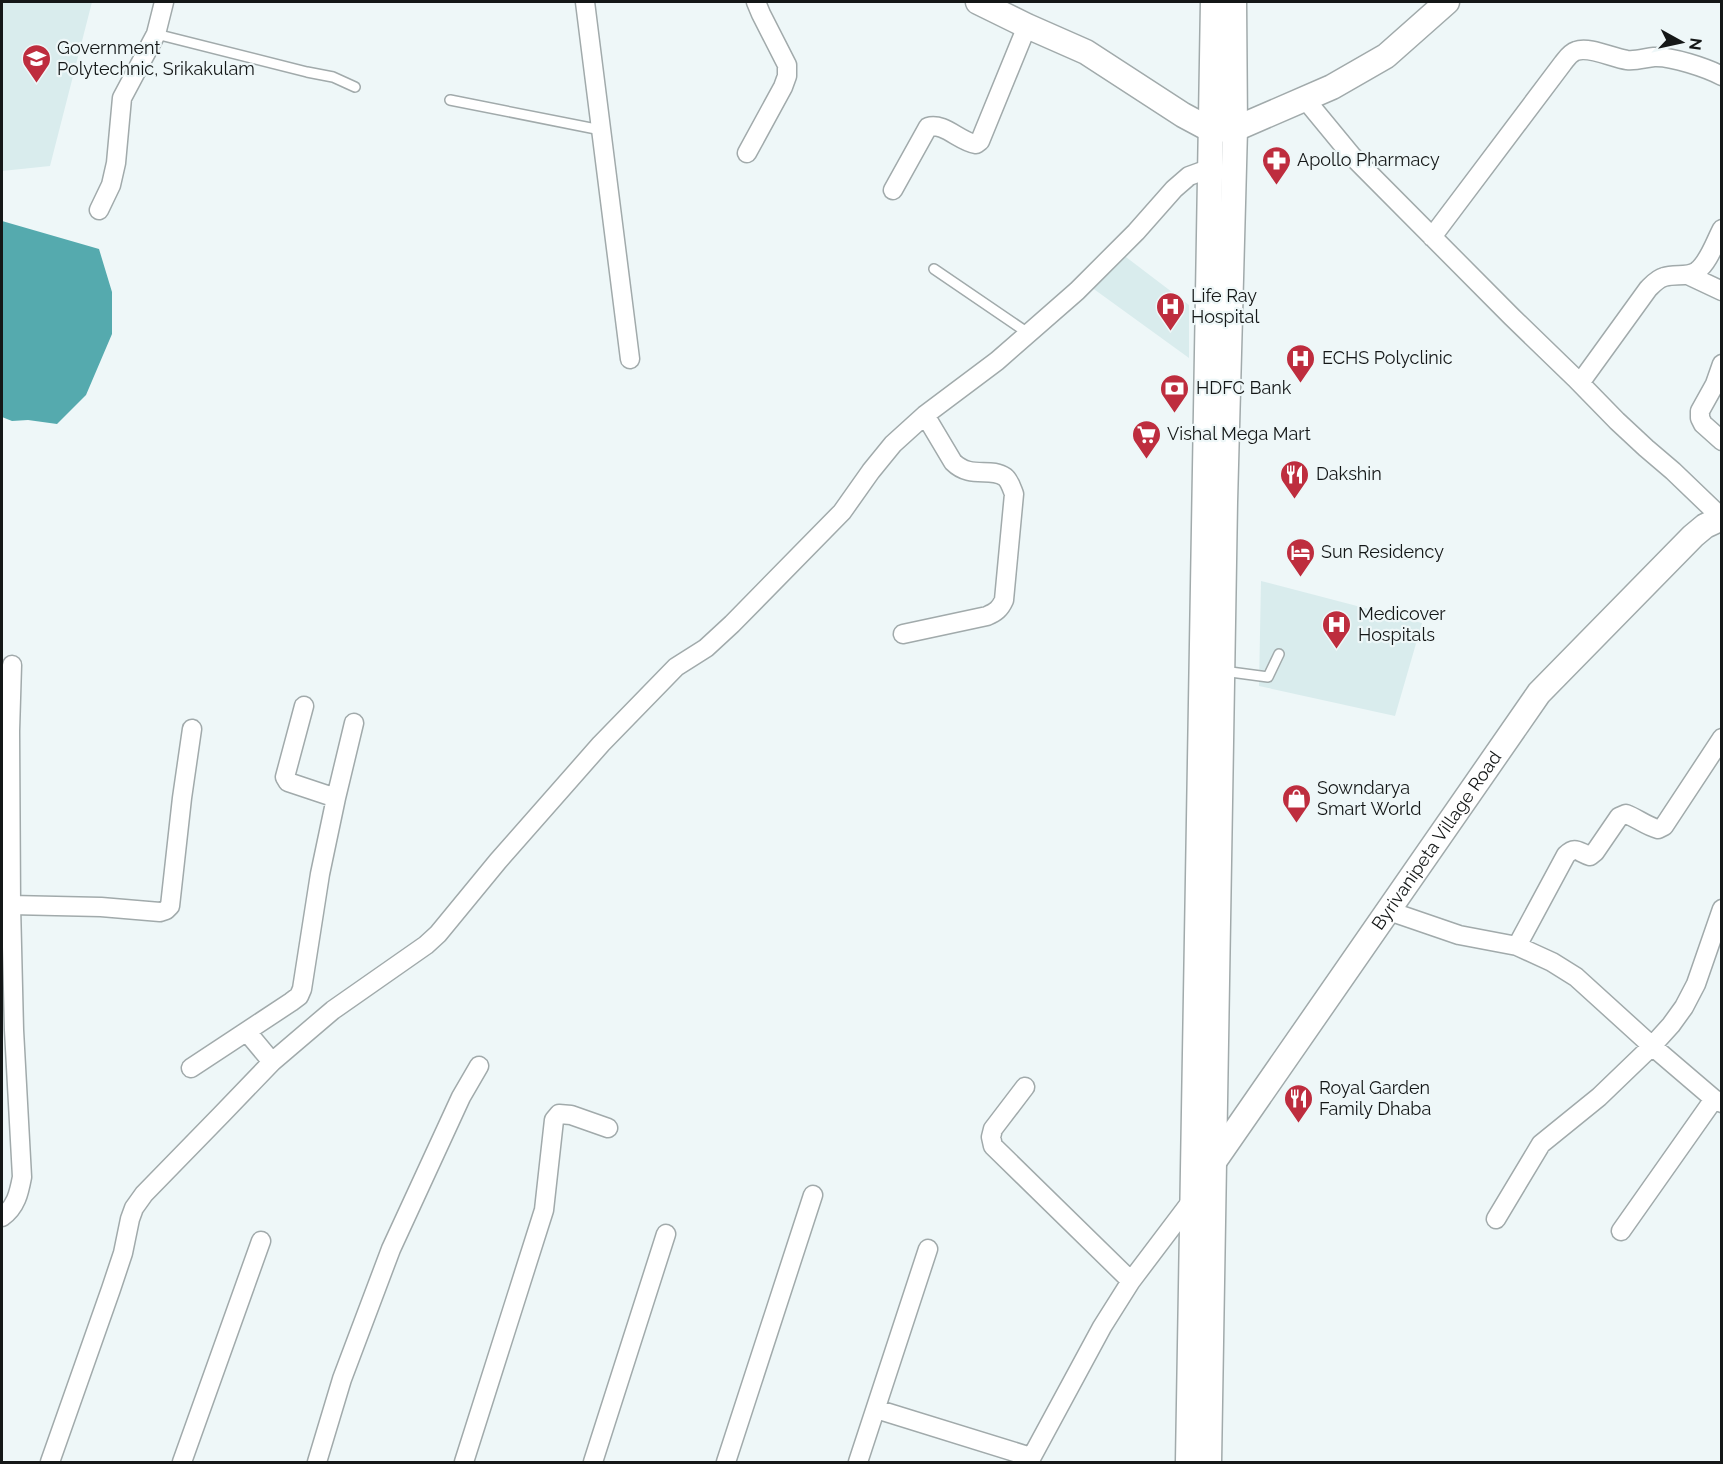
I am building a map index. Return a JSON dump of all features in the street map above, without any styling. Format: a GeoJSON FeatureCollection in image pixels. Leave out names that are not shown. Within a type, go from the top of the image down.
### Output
{"type":"FeatureCollection","features":[{"type":"Feature","properties":{"kind":"main road"},"geometry":{"type":"LineString","coordinates":[[978,2],[1086,52],[1183,115],[1211,130],[1235,129],[1332,87],[1386,56],[1447,2]]}},
{"type":"Feature","properties":{"kind":"main road"},"geometry":{"type":"LineString","coordinates":[[1188,1462],[1214,2]]}},
{"type":"Feature","properties":{"kind":"main road"},"geometry":{"type":"LineString","coordinates":[[1209,1462],[1225,502],[1235,129],[1234,2]]}},
{"type":"Feature","properties":{"kind":"main road","name":"Byrivanipeta Village Road"},"geometry":{"type":"LineString","coordinates":[[1193,1199],[1213,1164],[1539,693],[1693,536],[1705,526],[1722,518]]}},
{"type":"Feature","properties":{"kind":"street"},"geometry":{"type":"LineString","coordinates":[[99,210],[111,185],[116,163],[122,98],[156,34],[164,2]]}},
{"type":"Feature","properties":{"kind":"street"},"geometry":{"type":"LineString","coordinates":[[585,2],[630,360]]}},
{"type":"Feature","properties":{"kind":"street"},"geometry":{"type":"LineString","coordinates":[[747,153],[787,76],[787,65],[756,2]]}},
{"type":"Feature","properties":{"kind":"street"},"geometry":{"type":"LineString","coordinates":[[893,190],[928,128],[939,127],[969,144],[976,144],[980,141],[1027,26]]}},
{"type":"Feature","properties":{"kind":"street"},"geometry":{"type":"LineString","coordinates":[[1432,237],[1563,63],[1577,50],[1587,50],[1629,60],[1668,58],[1719,69]]}},
{"type":"Feature","properties":{"kind":"street"},"geometry":{"type":"LineString","coordinates":[[1305,99],[1352,156],[1432,237],[1617,421],[1722,518]]}},
{"type":"Feature","properties":{"kind":"street"},"geometry":{"type":"LineString","coordinates":[[50,1462],[123,1253],[130,1219],[134,1208],[144,1194],[272,1062],[333,1010],[426,945],[438,934],[498,861],[601,744],[676,667],[706,648],[732,624],[842,512],[893,444],[925,415],[997,361],[1077,291],[1136,232],[1174,189],[1189,176],[1211,168]]}},
{"type":"Feature","properties":{"kind":"street"},"geometry":{"type":"LineString","coordinates":[[1688,276],[1706,261],[1722,229]]}},
{"type":"Feature","properties":{"kind":"street"},"geometry":{"type":"LineString","coordinates":[[1580,383],[1656,281],[1664,277],[1688,276],[1722,291]]}},
{"type":"Feature","properties":{"kind":"street"},"geometry":{"type":"LineString","coordinates":[[1722,364],[1715,384],[1700,411],[1703,424],[1722,441]]}},
{"type":"Feature","properties":{"kind":"street"},"geometry":{"type":"LineString","coordinates":[[903,634],[987,616],[995,613],[1004,600],[1014,495],[1010,483],[1005,477],[997,474],[969,472],[959,468],[953,462],[925,415]]}},
{"type":"Feature","properties":{"kind":"street"},"geometry":{"type":"LineString","coordinates":[[2,1217],[6,1214],[8,1200],[19,1193],[22,1177],[6,832],[12,665]]}},
{"type":"Feature","properties":{"kind":"street"},"geometry":{"type":"LineString","coordinates":[[304,706],[285,777],[288,782],[336,798]]}},
{"type":"Feature","properties":{"kind":"street"},"geometry":{"type":"LineString","coordinates":[[191,1068],[291,1002],[302,989],[320,874],[354,723]]}},
{"type":"Feature","properties":{"kind":"street"},"geometry":{"type":"LineString","coordinates":[[11,905],[101,907],[160,912],[166,910],[170,906],[192,729]]}},
{"type":"Feature","properties":{"kind":"street"},"geometry":{"type":"LineString","coordinates":[[1518,946],[1570,850],[1574,849],[1590,856],[1619,817],[1626,814],[1649,827],[1658,829],[1664,826],[1722,738]]}},
{"type":"Feature","properties":{"kind":"street"},"geometry":{"type":"LineString","coordinates":[[1496,1219],[1541,1144],[1599,1096],[1671,1025],[1695,984],[1722,909]]}},
{"type":"Feature","properties":{"kind":"street"},"geometry":{"type":"LineString","coordinates":[[1389,911],[1459,935],[1518,946],[1552,962],[1576,977],[1652,1046],[1718,1101],[1621,1230]]}},
{"type":"Feature","properties":{"kind":"street"},"geometry":{"type":"LineString","coordinates":[[247,1032],[272,1062]]}},
{"type":"Feature","properties":{"kind":"street"},"geometry":{"type":"LineString","coordinates":[[316,1462],[342,1379],[391,1248],[461,1097],[479,1066]]}},
{"type":"Feature","properties":{"kind":"street"},"geometry":{"type":"LineString","coordinates":[[1025,1087],[993,1129],[991,1137],[993,1146],[1131,1281]]}},
{"type":"Feature","properties":{"kind":"street"},"geometry":{"type":"LineString","coordinates":[[464,1462],[544,1210],[554,1120],[559,1114],[571,1115],[608,1128]]}},
{"type":"Feature","properties":{"kind":"street"},"geometry":{"type":"LineString","coordinates":[[726,1462],[813,1195]]}},
{"type":"Feature","properties":{"kind":"street"},"geometry":{"type":"LineString","coordinates":[[876,1409],[1030,1460],[1102,1327],[1131,1281],[1193,1199]]}},
{"type":"Feature","properties":{"kind":"street"},"geometry":{"type":"LineString","coordinates":[[593,1462],[666,1234]]}},
{"type":"Feature","properties":{"kind":"street"},"geometry":{"type":"LineString","coordinates":[[182,1462],[261,1241]]}},
{"type":"Feature","properties":{"kind":"street"},"geometry":{"type":"LineString","coordinates":[[858,1462],[928,1249]]}},
{"type":"Feature","properties":{"kind":"lane"},"geometry":{"type":"LineString","coordinates":[[156,34],[333,77],[355,87]]}},
{"type":"Feature","properties":{"kind":"lane"},"geometry":{"type":"LineString","coordinates":[[450,100],[601,130]]}},
{"type":"Feature","properties":{"kind":"lane"},"geometry":{"type":"LineString","coordinates":[[934,269],[1028,333]]}},
{"type":"Feature","properties":{"kind":"lane"},"geometry":{"type":"LineString","coordinates":[[1223,671],[1268,678],[1279,654]]}},
{"type":"Feature","properties":{"kind":"shaded area","name":"Government Polytechnic, Srikakulam"},"geometry":{"type":"Polygon","coordinates":[[[2,2],[92,2],[50,166],[2,171],[2,2]]]}},
{"type":"Feature","properties":{"kind":"shaded area","name":"Life Ray Hospital"},"geometry":{"type":"Polygon","coordinates":[[[1122,254],[1189,305],[1189,358],[1091,287],[1122,254]]]}},
{"type":"Feature","properties":{"kind":"shaded area","name":"Medicover Hospitals"},"geometry":{"type":"Polygon","coordinates":[[[1261,581],[1422,623],[1395,716],[1259,686],[1261,581]]]}},
{"type":"Feature","properties":{"kind":"water"},"geometry":{"type":"Polygon","coordinates":[[[2,221],[99,249],[112,292],[112,334],[86,395],[57,424],[28,420],[12,421],[2,417],[2,221]]]}},
{"type":"Feature","properties":{"kind":"place","name":"Government Polytechnic, Srikakulam"},"geometry":{"type":"Point","coordinates":[36,84]}},
{"type":"Feature","properties":{"kind":"place","name":"Apollo Pharmacy"},"geometry":{"type":"Point","coordinates":[1276,186]}},
{"type":"Feature","properties":{"kind":"place","name":"Life Ray Hospital"},"geometry":{"type":"Point","coordinates":[1170,332]}},
{"type":"Feature","properties":{"kind":"place","name":"ECHS Polyclinic"},"geometry":{"type":"Point","coordinates":[1301,384]}},
{"type":"Feature","properties":{"kind":"place","name":"HDFC Bank"},"geometry":{"type":"Point","coordinates":[1175,414]}},
{"type":"Feature","properties":{"kind":"place","name":"Vishal Mega Mart"},"geometry":{"type":"Point","coordinates":[1146,460]}},
{"type":"Feature","properties":{"kind":"place","name":"Dakshin"},"geometry":{"type":"Point","coordinates":[1295,500]}},
{"type":"Feature","properties":{"kind":"place","name":"Sun Residency"},"geometry":{"type":"Point","coordinates":[1300,578]}},
{"type":"Feature","properties":{"kind":"place","name":"Medicover Hospitals"},"geometry":{"type":"Point","coordinates":[1337,650]}},
{"type":"Feature","properties":{"kind":"place","name":"Sowndarya Smart World"},"geometry":{"type":"Point","coordinates":[1296,824]}},
{"type":"Feature","properties":{"kind":"place","name":"Royal Garden Family Dhaba"},"geometry":{"type":"Point","coordinates":[1298,1124]}}]}
